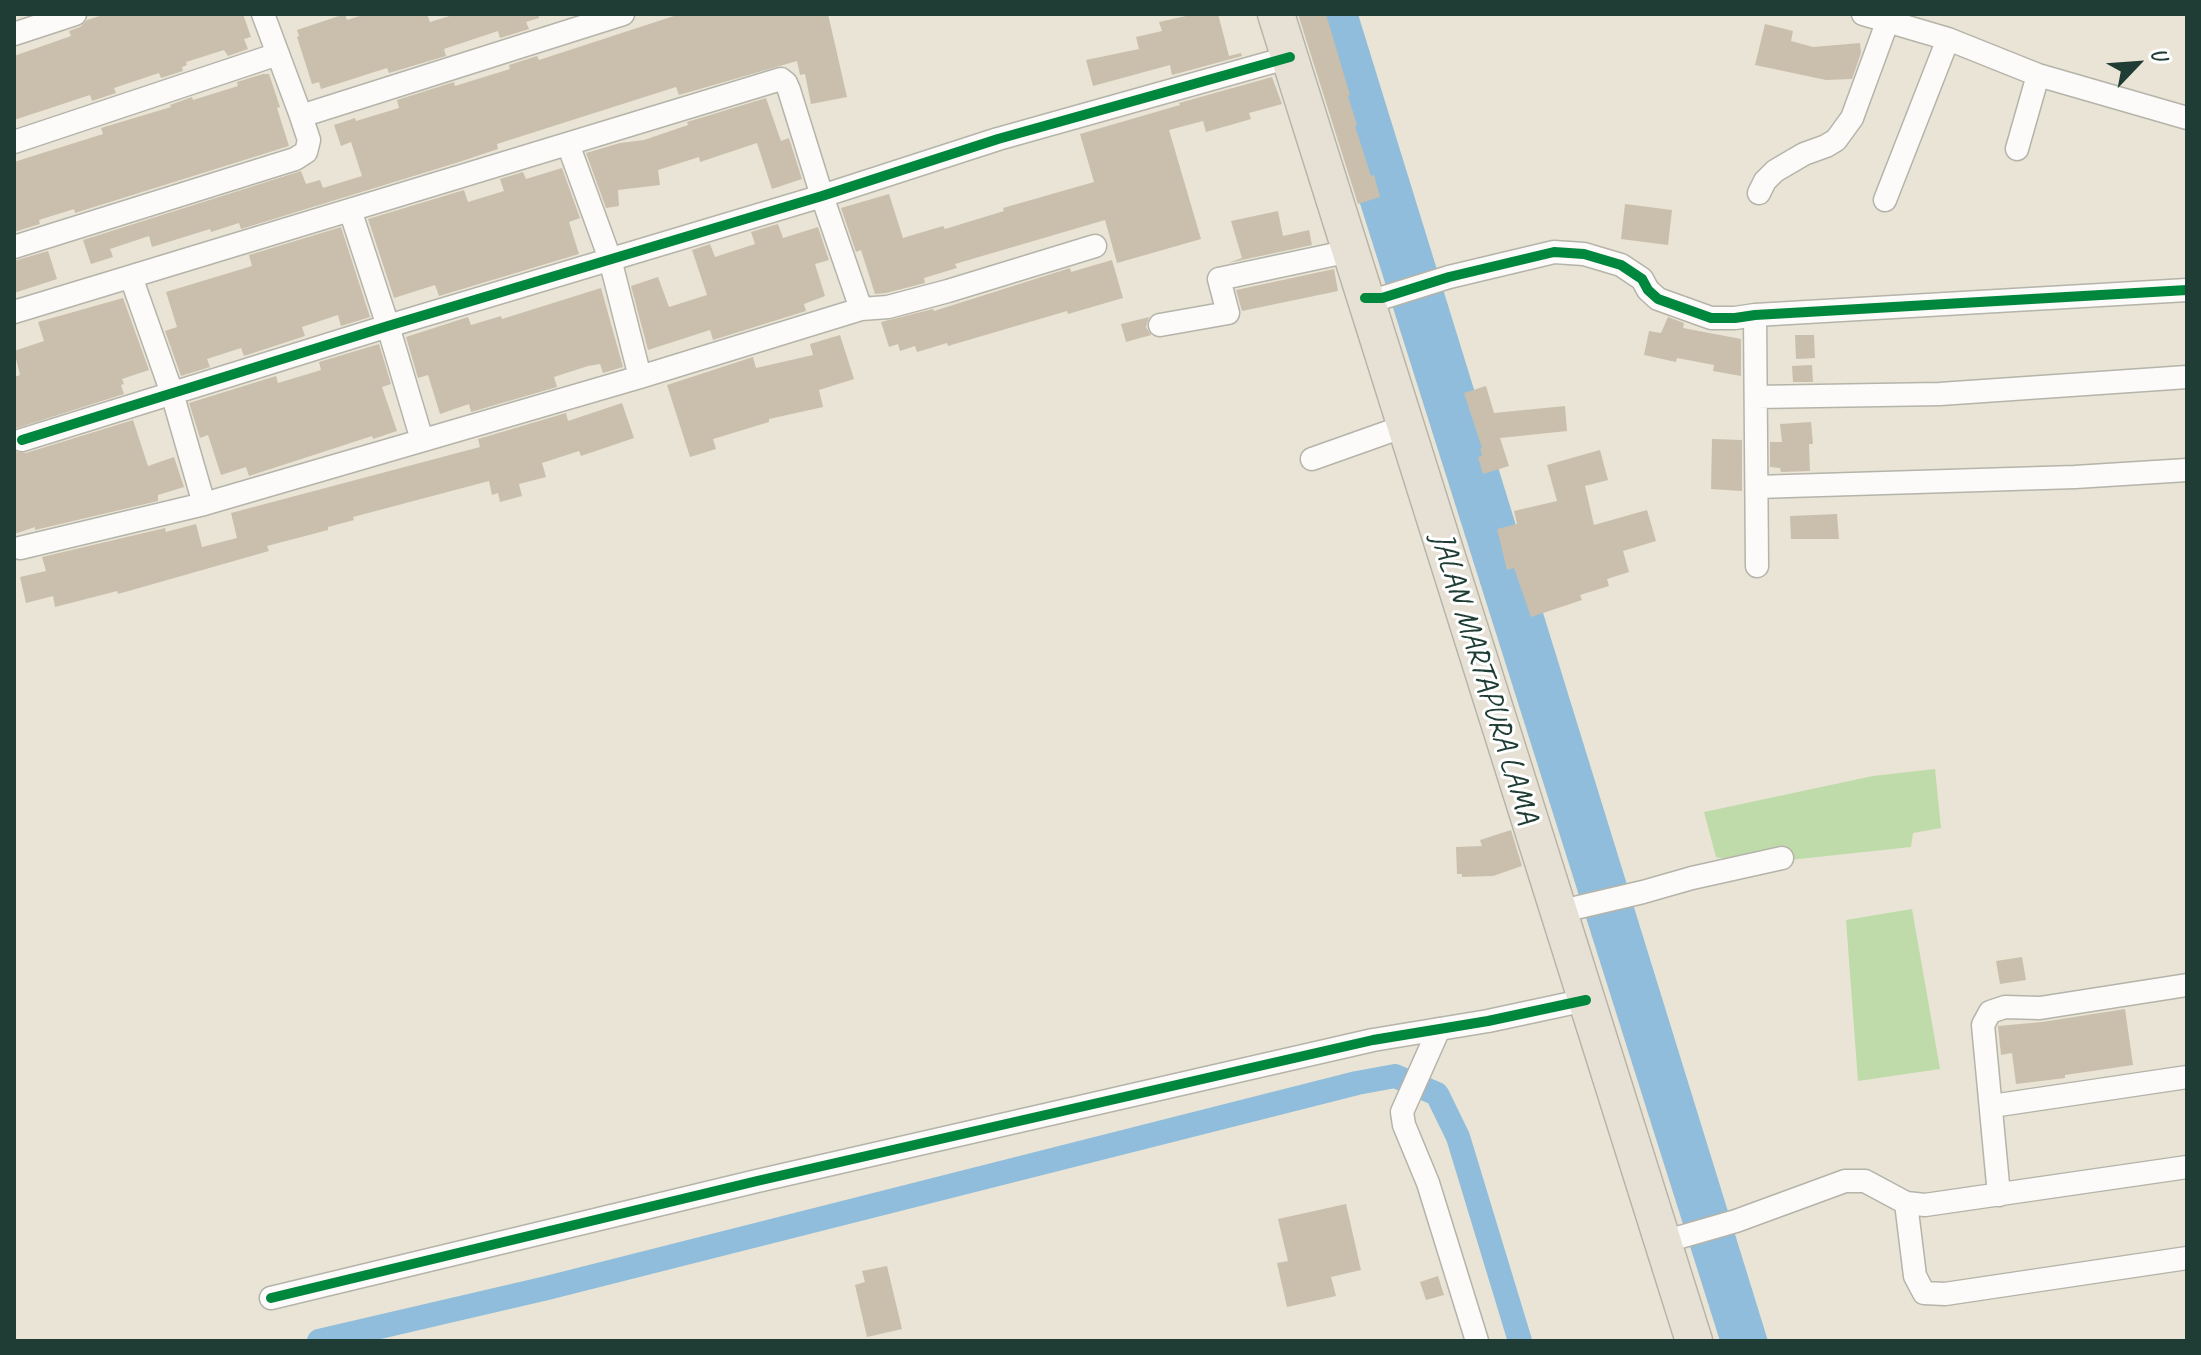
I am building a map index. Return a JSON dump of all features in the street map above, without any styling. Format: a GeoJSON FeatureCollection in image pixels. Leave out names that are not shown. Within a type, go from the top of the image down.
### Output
{"type":"FeatureCollection","features":[{"type":"Feature","properties":{"kind":"main road","name":"JALAN MARTAPURA LAMA"},"geometry":{"type":"LineString","coordinates":[[1276,14],[1350,251],[1373,298],[1405,426],[1567,909],[1586,1000],[1669,1238],[1694,1341]]}},
{"type":"Feature","properties":{"kind":"street"},"geometry":{"type":"LineString","coordinates":[[14,34],[75,14]]}},
{"type":"Feature","properties":{"kind":"street"},"geometry":{"type":"LineString","coordinates":[[301,116],[623,14]]}},
{"type":"Feature","properties":{"kind":"street"},"geometry":{"type":"LineString","coordinates":[[1863,14],[1948,39],[2038,75],[2187,118]]}},
{"type":"Feature","properties":{"kind":"street"},"geometry":{"type":"LineString","coordinates":[[14,247],[295,159],[306,152],[309,140],[278,54],[271,16]]}},
{"type":"Feature","properties":{"kind":"street"},"geometry":{"type":"LineString","coordinates":[[1759,193],[1775,171],[1836,140],[1852,118],[1888,20]]}},
{"type":"Feature","properties":{"kind":"street"},"geometry":{"type":"LineString","coordinates":[[1885,200],[1948,39]]}},
{"type":"Feature","properties":{"kind":"street"},"geometry":{"type":"LineString","coordinates":[[14,142],[278,54]]}},
{"type":"Feature","properties":{"kind":"street"},"geometry":{"type":"LineString","coordinates":[[22,440],[822,196],[998,139],[1290,57]]}},
{"type":"Feature","properties":{"kind":"street"},"geometry":{"type":"LineString","coordinates":[[2017,149],[2038,75]]}},
{"type":"Feature","properties":{"kind":"street"},"geometry":{"type":"LineString","coordinates":[[14,312],[781,79],[789,90],[861,309]]}},
{"type":"Feature","properties":{"kind":"street"},"geometry":{"type":"LineString","coordinates":[[568,144],[610,259],[640,377]]}},
{"type":"Feature","properties":{"kind":"street"},"geometry":{"type":"LineString","coordinates":[[350,210],[422,440]]}},
{"type":"Feature","properties":{"kind":"street"},"geometry":{"type":"LineString","coordinates":[[20,548],[204,504],[861,309],[888,307],[933,295],[1095,246]]}},
{"type":"Feature","properties":{"kind":"street"},"geometry":{"type":"LineString","coordinates":[[1160,325],[1228,313],[1219,279],[1350,251]]}},
{"type":"Feature","properties":{"kind":"street"},"geometry":{"type":"LineString","coordinates":[[1373,298],[1554,252],[1584,254],[1621,265],[1642,279],[1658,299],[1711,318],[2187,290]]}},
{"type":"Feature","properties":{"kind":"street"},"geometry":{"type":"LineString","coordinates":[[131,277],[172,393],[204,504]]}},
{"type":"Feature","properties":{"kind":"street"},"geometry":{"type":"LineString","coordinates":[[1755,315],[1757,566]]}},
{"type":"Feature","properties":{"kind":"street"},"geometry":{"type":"LineString","coordinates":[[1756,397],[1940,394],[2187,377]]}},
{"type":"Feature","properties":{"kind":"street"},"geometry":{"type":"LineString","coordinates":[[1312,459],[1405,426]]}},
{"type":"Feature","properties":{"kind":"street"},"geometry":{"type":"LineString","coordinates":[[1757,487],[2075,477],[2187,470]]}},
{"type":"Feature","properties":{"kind":"street"},"geometry":{"type":"LineString","coordinates":[[1567,909],[1782,858]]}},
{"type":"Feature","properties":{"kind":"street"},"geometry":{"type":"LineString","coordinates":[[1999,1195],[1983,1025],[1990,1012],[2005,1007],[2040,1008],[2187,985]]}},
{"type":"Feature","properties":{"kind":"street"},"geometry":{"type":"LineString","coordinates":[[271,1298],[788,1174],[1358,1043],[1586,1000]]}},
{"type":"Feature","properties":{"kind":"street"},"geometry":{"type":"LineString","coordinates":[[1439,1029],[1402,1112],[1404,1125],[1428,1183],[1477,1341]]}},
{"type":"Feature","properties":{"kind":"street"},"geometry":{"type":"LineString","coordinates":[[1992,1106],[2187,1077]]}},
{"type":"Feature","properties":{"kind":"street"},"geometry":{"type":"LineString","coordinates":[[1669,1238],[1736,1221],[1845,1181],[1865,1181],[1906,1203],[1925,1205],[2187,1167]]}},
{"type":"Feature","properties":{"kind":"street"},"geometry":{"type":"LineString","coordinates":[[1906,1203],[1915,1276],[1924,1293],[1945,1294],[2187,1258]]}},
{"type":"Feature","properties":{"kind":"green space"},"geometry":{"type":"Polygon","coordinates":[[[1935,769],[1941,828],[1913,833],[1911,847],[1752,864],[1716,857],[1704,812],[1873,776],[1935,769]]]}},
{"type":"Feature","properties":{"kind":"green space"},"geometry":{"type":"Polygon","coordinates":[[[1912,909],[1940,1069],[1858,1081],[1846,920],[1912,909]]]}},
{"type":"Feature","properties":{"kind":"water"},"geometry":{"type":"Polygon","coordinates":[[[1300,14],[1358,14],[1768,1341],[1720,1341],[1300,14]]]}},
{"type":"Feature","properties":{"kind":"building"},"geometry":{"type":"Polygon","coordinates":[[[106,14],[243,14],[251,37],[244,39],[248,49],[228,56],[224,50],[186,62],[183,71],[161,78],[159,73],[114,88],[116,93],[92,101],[90,95],[14,120],[14,56],[71,36],[69,31],[87,20],[106,14]]]}},
{"type":"Feature","properties":{"kind":"building"},"geometry":{"type":"Polygon","coordinates":[[[345,14],[347,20],[366,14],[427,14],[430,22],[456,14],[539,14],[539,18],[526,22],[529,29],[500,38],[498,31],[444,49],[446,56],[389,73],[387,68],[321,89],[319,82],[312,84],[297,30],[345,14]]]}},
{"type":"Feature","properties":{"kind":"building"},"geometry":{"type":"Polygon","coordinates":[[[680,14],[828,14],[847,97],[811,104],[805,74],[800,75],[797,61],[679,95],[676,87],[497,144],[498,149],[456,163],[241,229],[239,223],[152,247],[149,236],[110,249],[113,257],[91,264],[83,240],[301,171],[306,184],[320,180],[323,188],[362,176],[351,142],[341,146],[334,125],[399,108],[397,100],[454,82],[455,86],[510,69],[509,65],[537,56],[539,60],[680,14]]]}},
{"type":"Feature","properties":{"kind":"building"},"geometry":{"type":"Polygon","coordinates":[[[1195,14],[1218,14],[1229,56],[1241,53],[1242,56],[1172,75],[1170,65],[1093,86],[1086,60],[1139,49],[1136,37],[1162,31],[1159,22],[1195,14]]]}},
{"type":"Feature","properties":{"kind":"building"},"geometry":{"type":"Polygon","coordinates":[[[1298,14],[1326,14],[1350,95],[1355,126],[1380,197],[1358,204],[1298,14]]]}},
{"type":"Feature","properties":{"kind":"building"},"geometry":{"type":"Polygon","coordinates":[[[1765,24],[1793,31],[1791,41],[1813,47],[1860,43],[1861,53],[1852,79],[1826,80],[1755,65],[1765,24]]]}},
{"type":"Feature","properties":{"kind":"building"},"geometry":{"type":"Polygon","coordinates":[[[269,74],[289,146],[75,213],[74,209],[14,232],[14,162],[103,134],[101,128],[171,107],[192,97],[193,100],[238,86],[237,82],[269,74]]]}},
{"type":"Feature","properties":{"kind":"building"},"geometry":{"type":"Polygon","coordinates":[[[1272,77],[1282,104],[1249,113],[1251,119],[1206,132],[1203,121],[1169,130],[1201,239],[1117,263],[1105,220],[955,264],[957,268],[924,278],[925,283],[875,294],[861,250],[856,252],[841,208],[889,194],[903,238],[943,226],[945,229],[1004,211],[1003,208],[1094,182],[1080,134],[1272,77]]]}},
{"type":"Feature","properties":{"kind":"building"},"geometry":{"type":"Polygon","coordinates":[[[766,98],[781,141],[789,138],[802,179],[772,189],[757,143],[700,162],[699,157],[658,170],[660,185],[618,190],[619,206],[606,208],[586,153],[644,140],[688,125],[687,122],[766,98]]]}},
{"type":"Feature","properties":{"kind":"building"},"geometry":{"type":"Polygon","coordinates":[[[562,168],[580,218],[569,222],[579,254],[439,296],[435,285],[394,298],[368,219],[464,190],[468,202],[504,191],[500,179],[523,172],[526,179],[562,168]]]}},
{"type":"Feature","properties":{"kind":"building"},"geometry":{"type":"Polygon","coordinates":[[[1625,204],[1672,210],[1668,245],[1621,239],[1625,204]]]}},
{"type":"Feature","properties":{"kind":"building"},"geometry":{"type":"Polygon","coordinates":[[[1278,211],[1283,236],[1309,230],[1312,245],[1228,263],[1242,258],[1231,221],[1278,211]]]}},
{"type":"Feature","properties":{"kind":"building"},"geometry":{"type":"Polygon","coordinates":[[[778,224],[783,238],[818,227],[829,260],[815,264],[825,296],[804,304],[806,311],[713,340],[710,330],[648,350],[631,286],[658,277],[669,307],[707,295],[692,250],[710,244],[715,257],[755,244],[751,232],[778,224]]]}},
{"type":"Feature","properties":{"kind":"building"},"geometry":{"type":"Polygon","coordinates":[[[341,227],[370,317],[341,326],[338,315],[302,327],[305,336],[244,356],[241,348],[207,359],[210,367],[181,376],[165,331],[177,327],[166,292],[252,266],[249,255],[341,227]]]}},
{"type":"Feature","properties":{"kind":"building"},"geometry":{"type":"Polygon","coordinates":[[[48,251],[57,279],[14,293],[14,261],[48,251]]]}},
{"type":"Feature","properties":{"kind":"building"},"geometry":{"type":"Polygon","coordinates":[[[1112,260],[1123,298],[948,346],[947,343],[917,352],[915,346],[900,351],[898,344],[889,347],[881,322],[934,311],[1070,268],[1071,272],[1112,260]]]}},
{"type":"Feature","properties":{"kind":"building"},"geometry":{"type":"Polygon","coordinates":[[[1334,269],[1338,291],[1242,311],[1236,290],[1334,269]]]}},
{"type":"Feature","properties":{"kind":"building"},"geometry":{"type":"Polygon","coordinates":[[[601,288],[623,367],[603,373],[600,364],[588,366],[554,377],[557,387],[471,412],[469,404],[440,414],[428,375],[418,378],[406,337],[468,317],[471,325],[501,316],[502,319],[601,288]]]}},
{"type":"Feature","properties":{"kind":"building"},"geometry":{"type":"Polygon","coordinates":[[[123,298],[149,370],[122,379],[124,394],[14,429],[14,377],[20,375],[14,351],[44,341],[38,322],[123,298]]]}},
{"type":"Feature","properties":{"kind":"building"},"geometry":{"type":"Polygon","coordinates":[[[1149,317],[1146,327],[1151,335],[1126,342],[1121,324],[1149,317]]]}},
{"type":"Feature","properties":{"kind":"building"},"geometry":{"type":"Polygon","coordinates":[[[1668,317],[1684,323],[1683,328],[1741,339],[1741,376],[1713,371],[1714,365],[1677,358],[1676,362],[1644,355],[1649,331],[1661,333],[1668,317]]]}},
{"type":"Feature","properties":{"kind":"building"},"geometry":{"type":"Polygon","coordinates":[[[840,335],[854,379],[819,390],[823,407],[769,419],[769,422],[713,439],[716,449],[690,457],[667,385],[753,357],[756,368],[813,355],[810,344],[840,335]]]}},
{"type":"Feature","properties":{"kind":"building"},"geometry":{"type":"Polygon","coordinates":[[[1795,335],[1814,335],[1815,358],[1796,359],[1795,335]]]}},
{"type":"Feature","properties":{"kind":"building"},"geometry":{"type":"Polygon","coordinates":[[[379,344],[391,384],[382,387],[397,431],[373,439],[372,436],[249,476],[246,467],[221,475],[208,435],[200,438],[189,403],[276,376],[278,383],[321,370],[319,362],[379,344]]]}},
{"type":"Feature","properties":{"kind":"building"},"geometry":{"type":"Polygon","coordinates":[[[1812,365],[1813,382],[1793,382],[1792,366],[1812,365]]]}},
{"type":"Feature","properties":{"kind":"building"},"geometry":{"type":"Polygon","coordinates":[[[1486,386],[1494,413],[1565,406],[1567,431],[1500,438],[1509,466],[1483,474],[1478,457],[1482,456],[1482,448],[1464,393],[1486,386]]]}},
{"type":"Feature","properties":{"kind":"building"},"geometry":{"type":"Polygon","coordinates":[[[622,403],[634,438],[581,456],[579,451],[542,463],[546,477],[519,484],[522,496],[500,502],[498,493],[492,495],[489,481],[353,517],[354,520],[328,527],[328,530],[267,546],[269,551],[118,594],[117,591],[55,607],[53,596],[26,603],[20,577],[46,571],[42,557],[165,528],[166,532],[196,524],[202,547],[237,538],[231,513],[480,447],[478,439],[566,413],[568,421],[622,403]]]}},
{"type":"Feature","properties":{"kind":"building"},"geometry":{"type":"Polygon","coordinates":[[[133,420],[148,466],[174,457],[184,487],[158,495],[158,501],[14,534],[14,451],[26,453],[133,420]]]}},
{"type":"Feature","properties":{"kind":"building"},"geometry":{"type":"Polygon","coordinates":[[[1811,422],[1813,444],[1809,444],[1810,471],[1781,472],[1780,468],[1770,467],[1770,442],[1782,442],[1780,424],[1811,422]]]}},
{"type":"Feature","properties":{"kind":"building"},"geometry":{"type":"Polygon","coordinates":[[[1712,439],[1742,440],[1742,491],[1711,489],[1712,439]]]}},
{"type":"Feature","properties":{"kind":"building"},"geometry":{"type":"Polygon","coordinates":[[[1600,450],[1608,480],[1585,486],[1594,525],[1647,510],[1656,541],[1623,551],[1629,572],[1607,579],[1609,586],[1580,595],[1582,600],[1531,617],[1514,568],[1507,570],[1497,529],[1517,524],[1514,511],[1557,501],[1547,465],[1600,450]]]}},
{"type":"Feature","properties":{"kind":"building"},"geometry":{"type":"Polygon","coordinates":[[[1837,514],[1839,539],[1791,539],[1790,516],[1837,514]]]}},
{"type":"Feature","properties":{"kind":"building"},"geometry":{"type":"Polygon","coordinates":[[[1511,830],[1522,866],[1493,876],[1462,877],[1462,874],[1457,874],[1456,847],[1482,846],[1480,840],[1511,830]]]}},
{"type":"Feature","properties":{"kind":"building"},"geometry":{"type":"Polygon","coordinates":[[[2022,957],[2026,980],[2000,984],[1996,961],[2022,957]]]}},
{"type":"Feature","properties":{"kind":"building"},"geometry":{"type":"Polygon","coordinates":[[[2125,1009],[2133,1065],[2016,1084],[2012,1053],[2001,1055],[1998,1026],[2125,1009]]]}},
{"type":"Feature","properties":{"kind":"building"},"geometry":{"type":"Polygon","coordinates":[[[1346,1204],[1361,1270],[1331,1277],[1336,1296],[1287,1307],[1277,1263],[1288,1261],[1278,1219],[1346,1204]]]}},
{"type":"Feature","properties":{"kind":"building"},"geometry":{"type":"Polygon","coordinates":[[[887,1266],[902,1329],[867,1337],[855,1285],[865,1282],[862,1271],[887,1266]]]}},
{"type":"Feature","properties":{"kind":"building"},"geometry":{"type":"Polygon","coordinates":[[[1438,1276],[1444,1295],[1426,1300],[1420,1282],[1438,1276]]]}},
{"type":"Feature","properties":{"kind":"waterway"},"geometry":{"type":"LineString","coordinates":[[319,1341],[547,1288],[1357,1083],[1395,1076],[1437,1094],[1458,1137],[1520,1341]]}},
{"type":"Feature","properties":{"kind":"cycle path"},"geometry":{"type":"LineString","coordinates":[[22,440],[822,196],[998,139],[1290,57]]}},
{"type":"Feature","properties":{"kind":"cycle path"},"geometry":{"type":"LineString","coordinates":[[1365,298],[1382,298],[1449,277],[1554,252],[1584,254],[1621,265],[1642,279],[1658,299],[1711,318],[2187,290]]}},
{"type":"Feature","properties":{"kind":"cycle path"},"geometry":{"type":"LineString","coordinates":[[271,1298],[757,1181],[1373,1040],[1488,1021],[1586,1000]]}}]}
